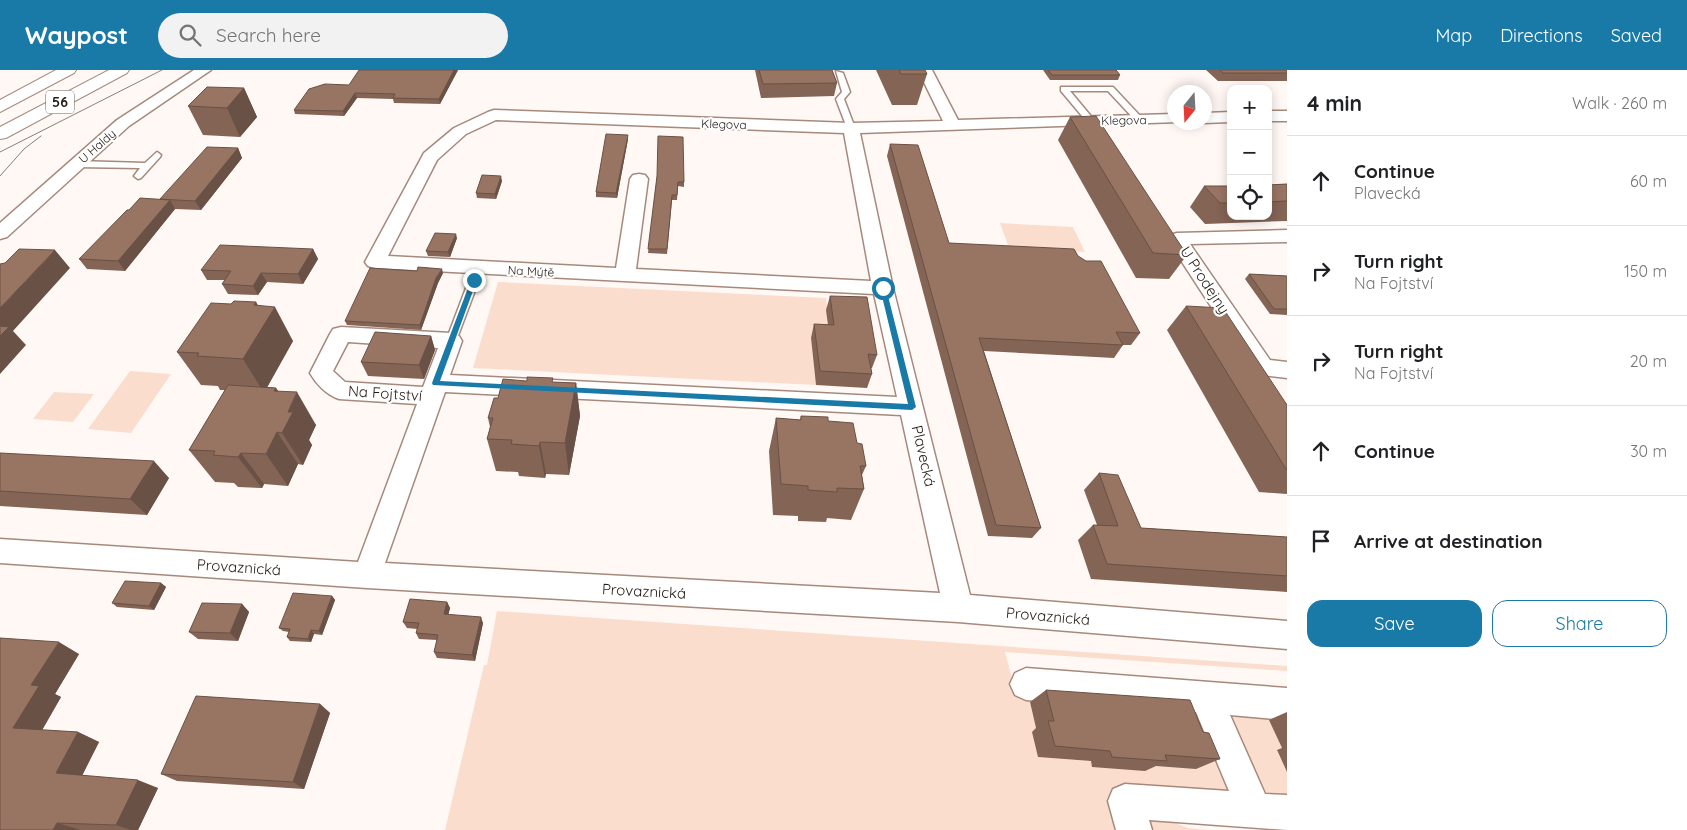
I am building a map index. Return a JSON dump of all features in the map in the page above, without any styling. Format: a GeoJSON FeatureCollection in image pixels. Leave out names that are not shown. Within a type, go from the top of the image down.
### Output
{"type":"FeatureCollection","features":[{"type":"Feature","properties":{"kind":"highway","name":"56"},"geometry":{"type":"LineString","coordinates":[[0,107],[68,70]]}},
{"type":"Feature","properties":{"kind":"highway","name":"56"},"geometry":{"type":"LineString","coordinates":[[0,124],[95,70]]}},
{"type":"Feature","properties":{"kind":"highway","name":"56"},"geometry":{"type":"LineString","coordinates":[[0,134],[121,70]]}},
{"type":"Feature","properties":{"kind":"street","name":"U Haldy"},"geometry":{"type":"LineString","coordinates":[[0,233],[123,124],[204,70]]}},
{"type":"Feature","properties":{"kind":"street"},"geometry":{"type":"LineString","coordinates":[[925,70],[953,125]]}},
{"type":"Feature","properties":{"kind":"street","name":"Klegova"},"geometry":{"type":"LineString","coordinates":[[494,115],[851,128],[1167,119]]}},
{"type":"Feature","properties":{"kind":"street","name":"Na Mýtě"},"geometry":{"type":"LineString","coordinates":[[494,115],[460,130],[430,157],[374,262],[883,288]]}},
{"type":"Feature","properties":{"kind":"street"},"geometry":{"type":"LineString","coordinates":[[1272,116],[1287,116]]}},
{"type":"Feature","properties":{"kind":"street"},"geometry":{"type":"LineString","coordinates":[[1212,118],[1227,117]]}},
{"type":"Feature","properties":{"kind":"street","name":"Plavecká"},"geometry":{"type":"LineString","coordinates":[[851,128],[883,288],[958,608]]}},
{"type":"Feature","properties":{"kind":"street"},"geometry":{"type":"LineString","coordinates":[[624,276],[639,179]]}},
{"type":"Feature","properties":{"kind":"street","name":"U Prodejny"},"geometry":{"type":"LineString","coordinates":[[1287,236],[1177,238],[1263,368],[1287,370]]}},
{"type":"Feature","properties":{"kind":"street","name":"Na Fojtství"},"geometry":{"type":"LineString","coordinates":[[433,390],[452,341],[341,334],[321,373],[339,390],[433,390],[912,407]]}},
{"type":"Feature","properties":{"kind":"street"},"geometry":{"type":"LineString","coordinates":[[368,575],[433,390]]}},
{"type":"Feature","properties":{"kind":"street","name":"Provaznická"},"geometry":{"type":"LineString","coordinates":[[0,551],[368,575],[958,608],[1287,635]]}},
{"type":"Feature","properties":{"kind":"street"},"geometry":{"type":"LineString","coordinates":[[1026,684],[1287,704]]}},
{"type":"Feature","properties":{"kind":"street"},"geometry":{"type":"LineString","coordinates":[[1206,698],[1254,810]]}},
{"type":"Feature","properties":{"kind":"street"},"geometry":{"type":"LineString","coordinates":[[1134,830],[1125,801],[1287,813]]}},
{"type":"Feature","properties":{"kind":"lane"},"geometry":{"type":"LineString","coordinates":[[839,73],[846,92],[840,99],[851,128]]}},
{"type":"Feature","properties":{"kind":"lane"},"geometry":{"type":"LineString","coordinates":[[1091,120],[1064,89],[1110,89],[1139,120]]}},
{"type":"Feature","properties":{"kind":"lane"},"geometry":{"type":"LineString","coordinates":[[138,176],[157,155]]}},
{"type":"Feature","properties":{"kind":"lane"},"geometry":{"type":"LineString","coordinates":[[76,164],[147,166]]}},
{"type":"Feature","properties":{"kind":"lane"},"geometry":{"type":"LineString","coordinates":[[452,341],[474,280]]}},
{"type":"Feature","properties":{"kind":"shaded area"},"geometry":{"type":"Polygon","coordinates":[[[1000,223],[1073,227],[1085,252],[1009,248],[1000,223]]]}},
{"type":"Feature","properties":{"kind":"shaded area"},"geometry":{"type":"Polygon","coordinates":[[[498,282],[826,298],[830,339],[811,339],[816,385],[473,368],[498,282]]]}},
{"type":"Feature","properties":{"kind":"shaded area"},"geometry":{"type":"Polygon","coordinates":[[[130,371],[171,374],[131,433],[88,429],[130,371]]]}},
{"type":"Feature","properties":{"kind":"shaded area"},"geometry":{"type":"Polygon","coordinates":[[[54,392],[94,394],[73,422],[33,419],[54,392]]]}},
{"type":"Feature","properties":{"kind":"shaded area"},"geometry":{"type":"Polygon","coordinates":[[[497,611],[1287,666],[1287,671],[1005,652],[1016,693],[1029,698],[1037,732],[1038,757],[1091,761],[1093,767],[1192,710],[1198,713],[1230,785],[1228,791],[1112,809],[1116,830],[445,830],[484,665],[487,665],[497,611]]]}},
{"type":"Feature","properties":{"kind":"shaded area"},"geometry":{"type":"Polygon","coordinates":[[[1231,715],[1267,715],[1283,750],[1277,751],[1287,772],[1287,798],[1274,797],[1261,790],[1229,720],[1231,715]]]}},
{"type":"Feature","properties":{"kind":"shaded area"},"geometry":{"type":"Polygon","coordinates":[[[1148,812],[1188,828],[1208,830],[1140,830],[1148,812]]]}},
{"type":"Feature","properties":{"kind":"building"},"geometry":{"type":"Polygon","coordinates":[[[359,70],[454,70],[439,99],[393,98],[395,94],[355,93],[343,111],[294,110],[309,89],[325,84],[349,85],[359,70]]]}},
{"type":"Feature","properties":{"kind":"building"},"geometry":{"type":"Polygon","coordinates":[[[759,70],[832,70],[837,83],[763,84],[759,70]]]}},
{"type":"Feature","properties":{"kind":"building"},"geometry":{"type":"Polygon","coordinates":[[[899,70],[925,70],[927,74],[901,74],[899,70]]]}},
{"type":"Feature","properties":{"kind":"building"},"geometry":{"type":"Polygon","coordinates":[[[1048,70],[1116,70],[1120,75],[1052,75],[1048,70]]]}},
{"type":"Feature","properties":{"kind":"building"},"geometry":{"type":"Polygon","coordinates":[[[1220,70],[1287,70],[1287,73],[1223,73],[1220,70]]]}},
{"type":"Feature","properties":{"kind":"building"},"geometry":{"type":"Polygon","coordinates":[[[207,87],[244,88],[227,108],[188,106],[207,87]]]}},
{"type":"Feature","properties":{"kind":"building"},"geometry":{"type":"Polygon","coordinates":[[[1096,116],[1187,255],[1153,253],[1070,117],[1096,116]]]}},
{"type":"Feature","properties":{"kind":"building"},"geometry":{"type":"Polygon","coordinates":[[[606,134],[628,135],[616,193],[596,192],[606,134]]]}},
{"type":"Feature","properties":{"kind":"building"},"geometry":{"type":"Polygon","coordinates":[[[658,136],[683,137],[684,182],[678,182],[677,195],[672,195],[667,249],[648,249],[657,176],[658,136]]]}},
{"type":"Feature","properties":{"kind":"building"},"geometry":{"type":"Polygon","coordinates":[[[890,144],[918,145],[949,243],[1074,249],[1078,256],[1086,261],[1101,261],[1140,333],[1116,332],[1123,345],[979,338],[1041,528],[996,525],[890,144]]]}},
{"type":"Feature","properties":{"kind":"building"},"geometry":{"type":"Polygon","coordinates":[[[207,147],[238,148],[195,201],[160,199],[207,147]]]}},
{"type":"Feature","properties":{"kind":"building"},"geometry":{"type":"Polygon","coordinates":[[[482,175],[501,176],[495,194],[476,193],[482,175]]]}},
{"type":"Feature","properties":{"kind":"building"},"geometry":{"type":"Polygon","coordinates":[[[1287,184],[1287,201],[1272,202],[1272,185],[1287,184]]]}},
{"type":"Feature","properties":{"kind":"building"},"geometry":{"type":"Polygon","coordinates":[[[1204,186],[1227,186],[1227,203],[1220,203],[1204,186]]]}},
{"type":"Feature","properties":{"kind":"building"},"geometry":{"type":"Polygon","coordinates":[[[140,198],[170,200],[118,261],[79,259],[129,210],[140,198]]]}},
{"type":"Feature","properties":{"kind":"building"},"geometry":{"type":"Polygon","coordinates":[[[435,233],[456,234],[448,252],[426,251],[435,233]]]}},
{"type":"Feature","properties":{"kind":"building"},"geometry":{"type":"Polygon","coordinates":[[[220,245],[313,249],[298,274],[261,273],[253,286],[222,284],[231,271],[201,270],[220,245]]]}},
{"type":"Feature","properties":{"kind":"building"},"geometry":{"type":"Polygon","coordinates":[[[19,249],[55,250],[0,308],[0,264],[5,263],[19,249]]]}},
{"type":"Feature","properties":{"kind":"building"},"geometry":{"type":"Polygon","coordinates":[[[418,267],[442,269],[436,278],[420,325],[345,321],[370,268],[417,271],[418,267]]]}},
{"type":"Feature","properties":{"kind":"building"},"geometry":{"type":"Polygon","coordinates":[[[1249,274],[1287,276],[1287,309],[1274,309],[1249,274]]]}},
{"type":"Feature","properties":{"kind":"building"},"geometry":{"type":"Polygon","coordinates":[[[830,296],[867,297],[877,355],[868,354],[872,374],[820,371],[814,324],[834,325],[830,296]]]}},
{"type":"Feature","properties":{"kind":"building"},"geometry":{"type":"Polygon","coordinates":[[[234,301],[256,302],[254,305],[275,307],[243,359],[197,356],[199,353],[177,352],[211,303],[231,304],[234,301]]]}},
{"type":"Feature","properties":{"kind":"building"},"geometry":{"type":"Polygon","coordinates":[[[1186,306],[1223,308],[1287,405],[1287,470],[1286,469],[1186,306]]]}},
{"type":"Feature","properties":{"kind":"building"},"geometry":{"type":"Polygon","coordinates":[[[0,326],[9,327],[0,336],[0,326]]]}},
{"type":"Feature","properties":{"kind":"building"},"geometry":{"type":"Polygon","coordinates":[[[375,332],[431,336],[419,365],[361,362],[375,332]]]}},
{"type":"Feature","properties":{"kind":"building"},"geometry":{"type":"Polygon","coordinates":[[[527,377],[553,378],[552,382],[576,383],[565,443],[540,442],[539,446],[511,444],[512,440],[487,439],[493,418],[488,418],[494,398],[498,398],[503,379],[527,381],[527,377]]]}},
{"type":"Feature","properties":{"kind":"building"},"geometry":{"type":"Polygon","coordinates":[[[228,385],[276,388],[274,391],[297,392],[288,412],[293,412],[282,433],[277,432],[266,454],[241,453],[238,457],[213,455],[215,451],[189,450],[228,385]]]}},
{"type":"Feature","properties":{"kind":"building"},"geometry":{"type":"Polygon","coordinates":[[[801,416],[828,417],[828,421],[853,423],[857,443],[862,444],[866,466],[860,466],[864,489],[837,488],[837,492],[808,490],[808,486],[781,484],[776,418],[801,420],[801,416]]]}},
{"type":"Feature","properties":{"kind":"building"},"geometry":{"type":"Polygon","coordinates":[[[0,453],[154,461],[130,499],[0,491],[0,453]]]}},
{"type":"Feature","properties":{"kind":"building"},"geometry":{"type":"Polygon","coordinates":[[[1099,473],[1118,475],[1141,528],[1287,537],[1287,576],[1107,564],[1093,525],[1118,526],[1099,473]]]}},
{"type":"Feature","properties":{"kind":"building"},"geometry":{"type":"Polygon","coordinates":[[[125,581],[161,583],[149,606],[112,603],[125,581]]]}},
{"type":"Feature","properties":{"kind":"building"},"geometry":{"type":"Polygon","coordinates":[[[293,593],[332,596],[319,631],[311,630],[308,639],[287,637],[290,629],[279,628],[293,593]]]}},
{"type":"Feature","properties":{"kind":"building"},"geometry":{"type":"Polygon","coordinates":[[[410,599],[447,602],[444,614],[481,617],[472,655],[434,652],[438,635],[416,633],[419,623],[403,622],[410,599]]]}},
{"type":"Feature","properties":{"kind":"building"},"geometry":{"type":"Polygon","coordinates":[[[202,603],[242,604],[230,633],[189,632],[202,603]]]}},
{"type":"Feature","properties":{"kind":"building"},"geometry":{"type":"Polygon","coordinates":[[[0,638],[59,642],[31,685],[39,686],[13,728],[78,732],[56,773],[138,780],[116,825],[57,823],[53,830],[0,830],[0,638]]]}},
{"type":"Feature","properties":{"kind":"building"},"geometry":{"type":"Polygon","coordinates":[[[1046,690],[1190,700],[1203,732],[1209,733],[1220,759],[1165,755],[1167,761],[1112,757],[1110,751],[1055,746],[1048,721],[1054,721],[1046,690]]]}},
{"type":"Feature","properties":{"kind":"building"},"geometry":{"type":"Polygon","coordinates":[[[196,696],[320,704],[293,782],[161,774],[196,696]]]}},
{"type":"Feature","properties":{"kind":"tram line"},"geometry":{"type":"LineString","coordinates":[[0,152],[162,70]]}},
{"type":"Feature","properties":{"kind":"tram line"},"geometry":{"type":"LineString","coordinates":[[0,176],[24,149],[41,136]]}},
{"type":"Feature","properties":{"kind":"route"},"geometry":{"type":"LineString","coordinates":[[474,280],[436,383],[912,407],[883,288]]}}]}
